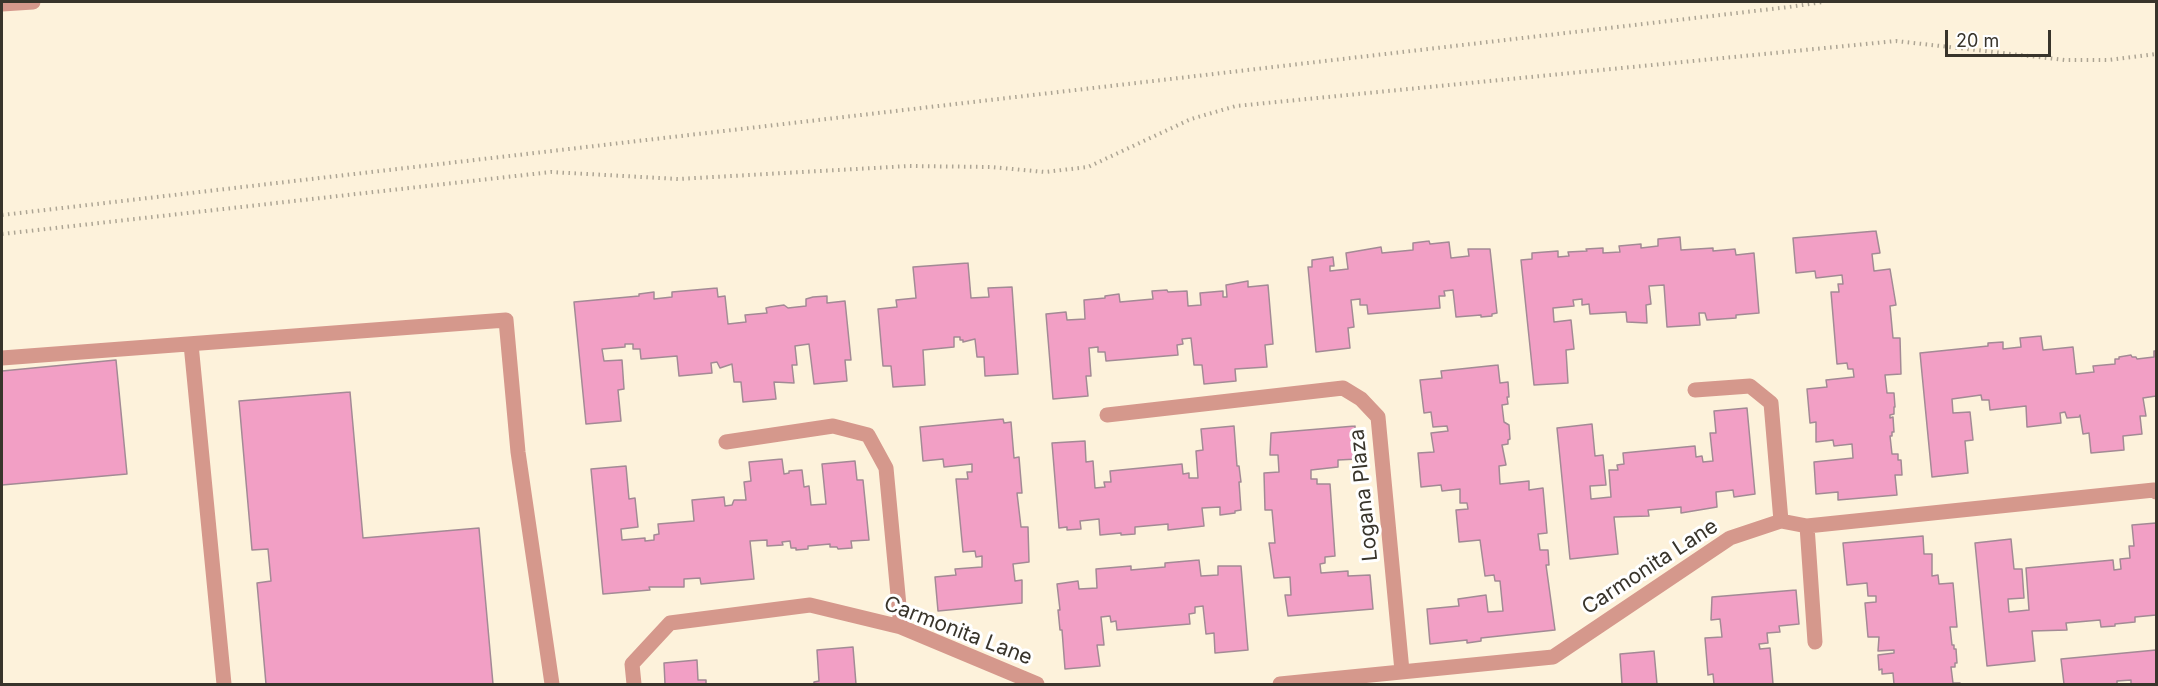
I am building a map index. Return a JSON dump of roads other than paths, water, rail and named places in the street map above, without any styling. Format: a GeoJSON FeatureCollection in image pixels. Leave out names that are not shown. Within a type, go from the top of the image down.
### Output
{"type":"FeatureCollection","features":[{"type":"Feature","properties":{"kind":"street"},"geometry":{"type":"LineString","coordinates":[[2,4],[33,2]]}},
{"type":"Feature","properties":{"kind":"street"},"geometry":{"type":"LineString","coordinates":[[2,358],[506,320],[518,452],[552,684]]}},
{"type":"Feature","properties":{"kind":"street"},"geometry":{"type":"LineString","coordinates":[[191,344],[224,684]]}},
{"type":"Feature","properties":{"kind":"street"},"geometry":{"type":"LineString","coordinates":[[1695,390],[1750,386],[1771,403],[1782,521]]}},
{"type":"Feature","properties":{"kind":"street","name":"Logana Plaza"},"geometry":{"type":"LineString","coordinates":[[1107,415],[1343,388],[1361,399],[1378,417],[1402,671]]}},
{"type":"Feature","properties":{"kind":"street"},"geometry":{"type":"LineString","coordinates":[[726,442],[833,426],[868,435],[886,468],[901,627]]}},
{"type":"Feature","properties":{"kind":"street","name":"Carmonita Lane"},"geometry":{"type":"LineString","coordinates":[[1280,684],[1553,657],[1730,538],[1782,521],[1807,526],[2155,491]]}},
{"type":"Feature","properties":{"kind":"street"},"geometry":{"type":"LineString","coordinates":[[1807,526],[1815,642]]}},
{"type":"Feature","properties":{"kind":"street","name":"Carmonita Lane"},"geometry":{"type":"LineString","coordinates":[[634,684],[632,664],[670,623],[810,605],[901,627],[1037,684]]}}]}
